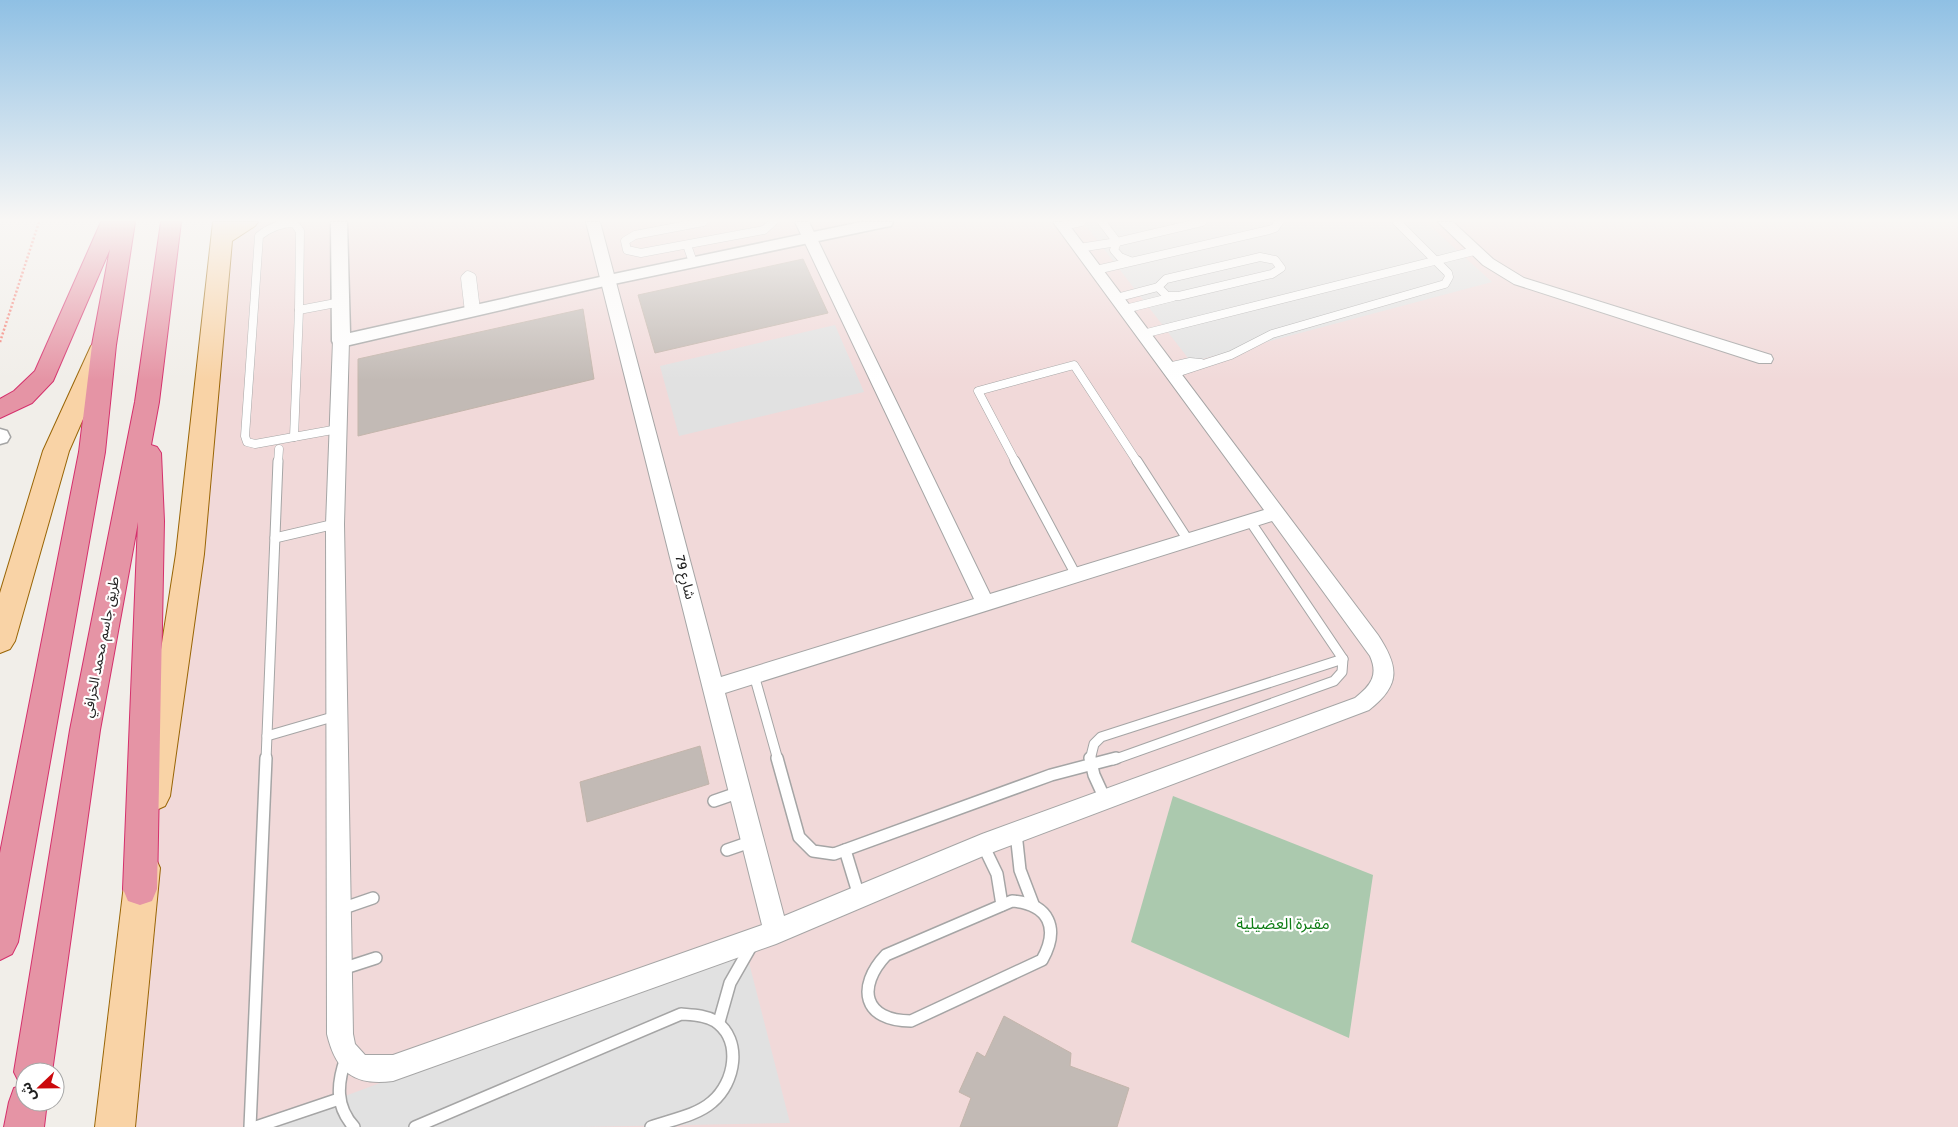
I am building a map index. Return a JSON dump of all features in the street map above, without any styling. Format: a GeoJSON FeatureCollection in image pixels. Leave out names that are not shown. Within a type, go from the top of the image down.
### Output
{"type":"FeatureCollection","features":[{"type":"Feature","properties":{"kind":"highway"},"geometry":{"type":"LineString","coordinates":[[0,410],[23,397],[45,375],[88,275]]}},
{"type":"Feature","properties":{"kind":"highway"},"geometry":{"type":"LineString","coordinates":[[0,942],[92,452],[104,345],[116,275]]}},
{"type":"Feature","properties":{"kind":"highway","name":"طريق جاسم محمد الخرافي"},"geometry":{"type":"LineString","coordinates":[[34,1062],[86,730],[147,402],[164,275]]}},
{"type":"Feature","properties":{"kind":"highway"},"geometry":{"type":"LineString","coordinates":[[140,889],[151,521],[147,402]]}},
{"type":"Feature","properties":{"kind":"highway"},"geometry":{"type":"LineString","coordinates":[[24,1127],[26,1112]]}},
{"type":"Feature","properties":{"kind":"main road"},"geometry":{"type":"LineString","coordinates":[[115,1127],[140,889],[190,554],[218,275]]}},
{"type":"Feature","properties":{"kind":"main road"},"geometry":{"type":"LineString","coordinates":[[0,641],[56,451],[104,345]]}},
{"type":"Feature","properties":{"kind":"main road"},"geometry":{"type":"LineString","coordinates":[[125,1127],[127,1011]]}},
{"type":"Feature","properties":{"kind":"street"},"geometry":{"type":"LineString","coordinates":[[340,275],[341,341],[335,524],[340,1034],[342,1046],[347,1056],[355,1064],[366,1069],[393,1068],[767,935],[982,845],[1362,704],[1378,693],[1385,677],[1382,658],[1099,275]]}},
{"type":"Feature","properties":{"kind":"street","name":"شارع 79"},"geometry":{"type":"LineString","coordinates":[[608,275],[753,841],[767,935]]}},
{"type":"Feature","properties":{"kind":"street"},"geometry":{"type":"LineString","coordinates":[[341,341],[634,275]]}},
{"type":"Feature","properties":{"kind":"street"},"geometry":{"type":"LineString","coordinates":[[827,275],[985,604]]}},
{"type":"Feature","properties":{"kind":"street"},"geometry":{"type":"LineString","coordinates":[[1509,275],[1532,286],[1765,359]]}},
{"type":"Feature","properties":{"kind":"street"},"geometry":{"type":"LineString","coordinates":[[714,688],[1276,513]]}},
{"type":"Feature","properties":{"kind":"lane"},"geometry":{"type":"LineString","coordinates":[[256,275],[245,436],[247,442],[256,444],[338,429]]}},
{"type":"Feature","properties":{"kind":"lane"},"geometry":{"type":"LineString","coordinates":[[294,437],[299,275]]}},
{"type":"Feature","properties":{"kind":"lane"},"geometry":{"type":"LineString","coordinates":[[1121,304],[1158,287],[1166,279],[1185,275]]}},
{"type":"Feature","properties":{"kind":"lane"},"geometry":{"type":"LineString","coordinates":[[1121,304],[1173,297],[1269,275]]}},
{"type":"Feature","properties":{"kind":"lane"},"geometry":{"type":"LineString","coordinates":[[1143,334],[1378,275]]}},
{"type":"Feature","properties":{"kind":"lane"},"geometry":{"type":"LineString","coordinates":[[1171,371],[1231,355],[1272,334],[1445,284],[1448,281],[1448,275]]}},
{"type":"Feature","properties":{"kind":"lane"},"geometry":{"type":"LineString","coordinates":[[1158,287],[1163,294],[1173,297]]}},
{"type":"Feature","properties":{"kind":"lane"},"geometry":{"type":"LineString","coordinates":[[299,310],[341,302]]}},
{"type":"Feature","properties":{"kind":"lane"},"geometry":{"type":"LineString","coordinates":[[1076,575],[978,391],[1074,366],[1188,540]]}},
{"type":"Feature","properties":{"kind":"lane"},"geometry":{"type":"LineString","coordinates":[[250,1127],[279,449]]}},
{"type":"Feature","properties":{"kind":"lane"},"geometry":{"type":"LineString","coordinates":[[754,675],[799,836],[809,848],[824,854],[845,850],[1051,775],[1090,766],[1334,681],[1342,672],[1343,659],[1250,521]]}},
{"type":"Feature","properties":{"kind":"lane"},"geometry":{"type":"LineString","coordinates":[[275,538],[335,524]]}},
{"type":"Feature","properties":{"kind":"lane"},"geometry":{"type":"LineString","coordinates":[[1105,799],[1090,766],[1089,752],[1091,746],[1101,736],[1343,659]]}},
{"type":"Feature","properties":{"kind":"lane"},"geometry":{"type":"LineString","coordinates":[[266,736],[336,716]]}},
{"type":"Feature","properties":{"kind":"lane"},"geometry":{"type":"LineString","coordinates":[[714,801],[740,792]]}},
{"type":"Feature","properties":{"kind":"lane"},"geometry":{"type":"LineString","coordinates":[[1016,833],[1016,847],[1021,876],[1033,904],[1048,919],[1052,929],[1049,951],[1042,960],[912,1021],[898,1023],[886,1020],[875,1012],[869,1000],[867,988],[869,974],[876,963],[886,955],[1012,901],[1033,904]]}},
{"type":"Feature","properties":{"kind":"lane"},"geometry":{"type":"LineString","coordinates":[[727,850],[753,841]]}},
{"type":"Feature","properties":{"kind":"lane"},"geometry":{"type":"LineString","coordinates":[[982,845],[990,855],[1000,879],[1002,905]]}},
{"type":"Feature","properties":{"kind":"lane"},"geometry":{"type":"LineString","coordinates":[[845,850],[859,896]]}},
{"type":"Feature","properties":{"kind":"lane"},"geometry":{"type":"LineString","coordinates":[[339,910],[374,898]]}},
{"type":"Feature","properties":{"kind":"lane"},"geometry":{"type":"LineString","coordinates":[[718,1022],[723,999],[732,976],[744,956],[767,935]]}},
{"type":"Feature","properties":{"kind":"lane"},"geometry":{"type":"LineString","coordinates":[[339,970],[376,958]]}},
{"type":"Feature","properties":{"kind":"lane"},"geometry":{"type":"LineString","coordinates":[[415,1127],[681,1014],[694,1013],[707,1016],[718,1022],[731,1043],[733,1056],[727,1081],[720,1093],[710,1103],[650,1127]]}},
{"type":"Feature","properties":{"kind":"lane"},"geometry":{"type":"LineString","coordinates":[[347,1056],[340,1078],[339,1099],[342,1112],[354,1127]]}},
{"type":"Feature","properties":{"kind":"lane"},"geometry":{"type":"LineString","coordinates":[[256,1127],[339,1099]]}},
{"type":"Feature","properties":{"kind":"path"},"geometry":{"type":"LineString","coordinates":[[0,342],[22,275]]}},
{"type":"Feature","properties":{"kind":"shaded area"},"geometry":{"type":"Polygon","coordinates":[[[217,275],[1958,275],[1958,1127],[125,1127],[127,1011],[217,275]]]}},
{"type":"Feature","properties":{"kind":"shaded area"},"geometry":{"type":"Polygon","coordinates":[[[1124,275],[1484,275],[1492,282],[1191,362],[1124,275]]]}},
{"type":"Feature","properties":{"kind":"shaded area"},"geometry":{"type":"Polygon","coordinates":[[[835,325],[864,392],[679,436],[660,366],[835,325]]]}},
{"type":"Feature","properties":{"kind":"shaded area"},"geometry":{"type":"Polygon","coordinates":[[[745,947],[790,1123],[578,1127],[262,1127],[745,947]]]}},
{"type":"Feature","properties":{"kind":"green space","name":"مقبرة العضيلية"},"geometry":{"type":"Polygon","coordinates":[[[1173,796],[1373,875],[1349,1038],[1131,942],[1173,796]]]}},
{"type":"Feature","properties":{"kind":"building"},"geometry":{"type":"Polygon","coordinates":[[[732,275],[810,275],[828,313],[655,353],[638,295],[732,275]]]}},
{"type":"Feature","properties":{"kind":"building"},"geometry":{"type":"Polygon","coordinates":[[[583,309],[594,379],[358,436],[358,359],[583,309]]]}},
{"type":"Feature","properties":{"kind":"building"},"geometry":{"type":"Polygon","coordinates":[[[700,746],[709,784],[587,822],[580,782],[700,746]]]}},
{"type":"Feature","properties":{"kind":"building"},"geometry":{"type":"Polygon","coordinates":[[[1004,1016],[1071,1053],[1070,1066],[1129,1088],[1117,1127],[960,1127],[971,1098],[959,1092],[977,1052],[985,1057],[1004,1016]]]}}]}
